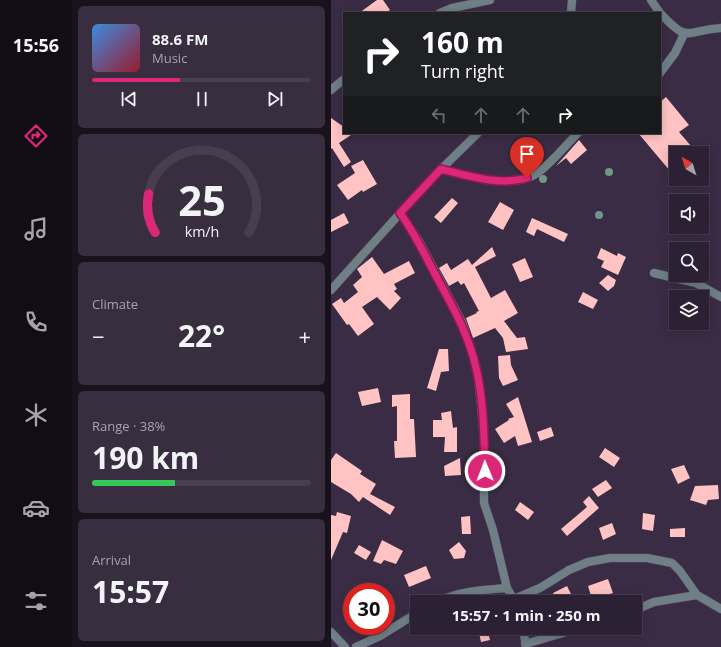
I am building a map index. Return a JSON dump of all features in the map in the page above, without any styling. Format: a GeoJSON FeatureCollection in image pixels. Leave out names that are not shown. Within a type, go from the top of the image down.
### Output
{"type":"FeatureCollection","features":[{"type":"Feature","properties":{"kind":"street"},"geometry":{"type":"LineString","coordinates":[[442,12],[452,8],[490,0]]}},
{"type":"Feature","properties":{"kind":"street"},"geometry":{"type":"LineString","coordinates":[[571,12],[572,0]]}},
{"type":"Feature","properties":{"kind":"street"},"geometry":{"type":"LineString","coordinates":[[651,0],[659,12]]}},
{"type":"Feature","properties":{"kind":"street"},"geometry":{"type":"LineString","coordinates":[[661,14],[678,31],[684,34],[694,34],[721,28]]}},
{"type":"Feature","properties":{"kind":"street"},"geometry":{"type":"LineString","coordinates":[[661,72],[675,52],[684,34]]}},
{"type":"Feature","properties":{"kind":"street"},"geometry":{"type":"LineString","coordinates":[[331,90],[343,80]]}},
{"type":"Feature","properties":{"kind":"street"},"geometry":{"type":"LineString","coordinates":[[331,290],[441,169],[477,134]]}},
{"type":"Feature","properties":{"kind":"street"},"geometry":{"type":"LineString","coordinates":[[441,169],[478,179],[517,181],[538,173],[577,134]]}},
{"type":"Feature","properties":{"kind":"street"},"geometry":{"type":"LineString","coordinates":[[400,213],[419,242],[463,324],[473,353],[477,370],[484,440],[484,503],[493,530],[507,588],[512,595]]}},
{"type":"Feature","properties":{"kind":"street"},"geometry":{"type":"LineString","coordinates":[[654,273],[696,283],[721,297]]}},
{"type":"Feature","properties":{"kind":"street"},"geometry":{"type":"LineString","coordinates":[[525,595],[569,570],[588,562],[610,558],[647,558],[672,563],[680,571],[697,595],[721,609]]}},
{"type":"Feature","properties":{"kind":"street"},"geometry":{"type":"LineString","coordinates":[[454,595],[464,592],[507,588]]}},
{"type":"Feature","properties":{"kind":"street"},"geometry":{"type":"LineString","coordinates":[[642,607],[654,602],[697,595]]}},
{"type":"Feature","properties":{"kind":"street"},"geometry":{"type":"LineString","coordinates":[[356,647],[380,636],[410,617]]}},
{"type":"Feature","properties":{"kind":"street"},"geometry":{"type":"LineString","coordinates":[[331,632],[345,647]]}},
{"type":"Feature","properties":{"kind":"street"},"geometry":{"type":"LineString","coordinates":[[524,635],[526,645],[558,635]]}},
{"type":"Feature","properties":{"kind":"building"},"geometry":{"type":"Polygon","coordinates":[[[377,0],[383,0],[390,10],[387,12],[360,12],[377,0]]]}},
{"type":"Feature","properties":{"kind":"building"},"geometry":{"type":"Polygon","coordinates":[[[666,97],[689,125],[679,132],[691,146],[669,146],[669,170],[639,134],[661,134],[661,101],[666,97]]]}},
{"type":"Feature","properties":{"kind":"building"},"geometry":{"type":"Polygon","coordinates":[[[331,118],[343,126],[343,134],[352,134],[339,143],[351,162],[344,167],[332,148],[331,149],[331,118]]]}},
{"type":"Feature","properties":{"kind":"building"},"geometry":{"type":"Polygon","coordinates":[[[579,140],[587,150],[571,164],[566,158],[556,166],[579,140]]]}},
{"type":"Feature","properties":{"kind":"building"},"geometry":{"type":"Polygon","coordinates":[[[363,160],[377,184],[363,192],[362,190],[348,200],[337,185],[355,173],[351,166],[363,160]]]}},
{"type":"Feature","properties":{"kind":"building"},"geometry":{"type":"Polygon","coordinates":[[[452,198],[458,203],[441,223],[434,217],[452,198]]]}},
{"type":"Feature","properties":{"kind":"building"},"geometry":{"type":"Polygon","coordinates":[[[500,202],[514,210],[503,230],[488,222],[500,202]]]}},
{"type":"Feature","properties":{"kind":"building"},"geometry":{"type":"Polygon","coordinates":[[[344,213],[349,223],[331,232],[331,220],[344,213]]]}},
{"type":"Feature","properties":{"kind":"building"},"geometry":{"type":"Polygon","coordinates":[[[532,218],[568,234],[564,242],[537,229],[534,236],[526,232],[532,218]]]}},
{"type":"Feature","properties":{"kind":"building"},"geometry":{"type":"Polygon","coordinates":[[[492,247],[496,256],[475,267],[491,298],[505,290],[518,313],[504,321],[517,338],[525,337],[528,349],[506,352],[503,338],[495,328],[473,338],[466,318],[479,311],[464,283],[461,285],[458,281],[449,286],[439,268],[447,263],[451,270],[468,259],[472,265],[492,247]]]}},
{"type":"Feature","properties":{"kind":"building"},"geometry":{"type":"Polygon","coordinates":[[[601,248],[617,256],[618,253],[626,257],[618,275],[601,267],[604,261],[597,258],[601,248]]]}},
{"type":"Feature","properties":{"kind":"building"},"geometry":{"type":"Polygon","coordinates":[[[372,257],[384,274],[409,261],[415,273],[394,284],[397,289],[394,291],[401,298],[390,310],[377,297],[362,307],[374,324],[358,336],[349,324],[347,325],[332,304],[341,298],[344,303],[358,292],[353,285],[362,277],[357,269],[372,257]]]}},
{"type":"Feature","properties":{"kind":"building"},"geometry":{"type":"Polygon","coordinates":[[[525,258],[533,277],[520,282],[512,264],[525,258]]]}},
{"type":"Feature","properties":{"kind":"building"},"geometry":{"type":"Polygon","coordinates":[[[608,275],[616,280],[614,286],[608,291],[599,283],[608,275]]]}},
{"type":"Feature","properties":{"kind":"building"},"geometry":{"type":"Polygon","coordinates":[[[583,292],[598,300],[593,309],[578,302],[583,292]]]}},
{"type":"Feature","properties":{"kind":"building"},"geometry":{"type":"Polygon","coordinates":[[[439,349],[448,349],[449,371],[441,372],[436,391],[427,388],[439,349]]]}},
{"type":"Feature","properties":{"kind":"building"},"geometry":{"type":"Polygon","coordinates":[[[510,355],[511,365],[518,380],[503,386],[499,378],[498,356],[510,355]]]}},
{"type":"Feature","properties":{"kind":"building"},"geometry":{"type":"Polygon","coordinates":[[[378,388],[381,402],[362,406],[358,392],[378,388]]]}},
{"type":"Feature","properties":{"kind":"building"},"geometry":{"type":"Polygon","coordinates":[[[410,394],[410,419],[414,419],[416,457],[395,458],[394,441],[397,441],[397,406],[392,407],[392,395],[410,394]]]}},
{"type":"Feature","properties":{"kind":"building"},"geometry":{"type":"Polygon","coordinates":[[[518,397],[532,442],[518,446],[515,436],[504,443],[495,429],[509,420],[508,419],[514,417],[506,404],[518,397]]]}},
{"type":"Feature","properties":{"kind":"building"},"geometry":{"type":"Polygon","coordinates":[[[451,411],[453,428],[457,427],[457,452],[444,452],[445,437],[433,437],[433,420],[442,420],[441,413],[451,411]]]}},
{"type":"Feature","properties":{"kind":"building"},"geometry":{"type":"Polygon","coordinates":[[[551,427],[554,436],[540,441],[537,432],[551,427]]]}},
{"type":"Feature","properties":{"kind":"building"},"geometry":{"type":"Polygon","coordinates":[[[605,448],[620,458],[614,467],[599,457],[605,448]]]}},
{"type":"Feature","properties":{"kind":"building"},"geometry":{"type":"Polygon","coordinates":[[[336,453],[362,471],[360,474],[376,484],[370,494],[395,507],[390,515],[363,497],[359,502],[351,494],[331,482],[331,460],[336,453]]]}},
{"type":"Feature","properties":{"kind":"building"},"geometry":{"type":"Polygon","coordinates":[[[460,458],[461,475],[445,476],[444,466],[460,458]]]}},
{"type":"Feature","properties":{"kind":"building"},"geometry":{"type":"Polygon","coordinates":[[[684,465],[690,478],[678,484],[671,469],[684,465]]]}},
{"type":"Feature","properties":{"kind":"building"},"geometry":{"type":"Polygon","coordinates":[[[606,480],[612,488],[598,497],[592,489],[606,480]]]}},
{"type":"Feature","properties":{"kind":"building"},"geometry":{"type":"Polygon","coordinates":[[[718,485],[719,499],[708,500],[706,505],[690,500],[695,486],[718,485]]]}},
{"type":"Feature","properties":{"kind":"building"},"geometry":{"type":"Polygon","coordinates":[[[589,496],[599,508],[567,536],[561,529],[587,507],[583,502],[589,496]]]}},
{"type":"Feature","properties":{"kind":"building"},"geometry":{"type":"Polygon","coordinates":[[[520,502],[534,512],[528,520],[515,510],[520,502]]]}},
{"type":"Feature","properties":{"kind":"building"},"geometry":{"type":"Polygon","coordinates":[[[337,512],[351,516],[347,533],[343,532],[331,560],[331,515],[336,516],[337,512]]]}},
{"type":"Feature","properties":{"kind":"building"},"geometry":{"type":"Polygon","coordinates":[[[643,513],[655,515],[653,531],[642,529],[643,513]]]}},
{"type":"Feature","properties":{"kind":"building"},"geometry":{"type":"Polygon","coordinates":[[[470,516],[471,534],[462,534],[461,517],[470,516]]]}},
{"type":"Feature","properties":{"kind":"building"},"geometry":{"type":"Polygon","coordinates":[[[612,523],[616,534],[603,540],[599,528],[612,523]]]}},
{"type":"Feature","properties":{"kind":"building"},"geometry":{"type":"Polygon","coordinates":[[[685,528],[685,537],[670,537],[670,529],[685,528]]]}},
{"type":"Feature","properties":{"kind":"building"},"geometry":{"type":"Polygon","coordinates":[[[382,540],[403,551],[396,564],[384,560],[381,564],[373,561],[382,540]]]}},
{"type":"Feature","properties":{"kind":"building"},"geometry":{"type":"Polygon","coordinates":[[[459,542],[466,551],[464,558],[454,559],[449,550],[459,542]]]}},
{"type":"Feature","properties":{"kind":"building"},"geometry":{"type":"Polygon","coordinates":[[[359,545],[371,552],[366,560],[354,553],[359,545]]]}},
{"type":"Feature","properties":{"kind":"building"},"geometry":{"type":"Polygon","coordinates":[[[426,566],[431,578],[409,587],[404,575],[426,566]]]}},
{"type":"Feature","properties":{"kind":"building"},"geometry":{"type":"Polygon","coordinates":[[[608,579],[613,593],[606,595],[591,595],[588,586],[608,579]]]}},
{"type":"Feature","properties":{"kind":"building"},"geometry":{"type":"Polygon","coordinates":[[[567,586],[572,595],[554,595],[553,593],[567,586]]]}},
{"type":"Feature","properties":{"kind":"building"},"geometry":{"type":"Polygon","coordinates":[[[480,635],[489,635],[490,640],[481,642],[480,635]]]}},
{"type":"Feature","properties":{"kind":"route"},"geometry":{"type":"LineString","coordinates":[[485,471],[481,404],[477,370],[473,353],[463,324],[434,273],[419,242],[400,213],[441,169],[478,179],[517,181],[527,178]]}}]}
